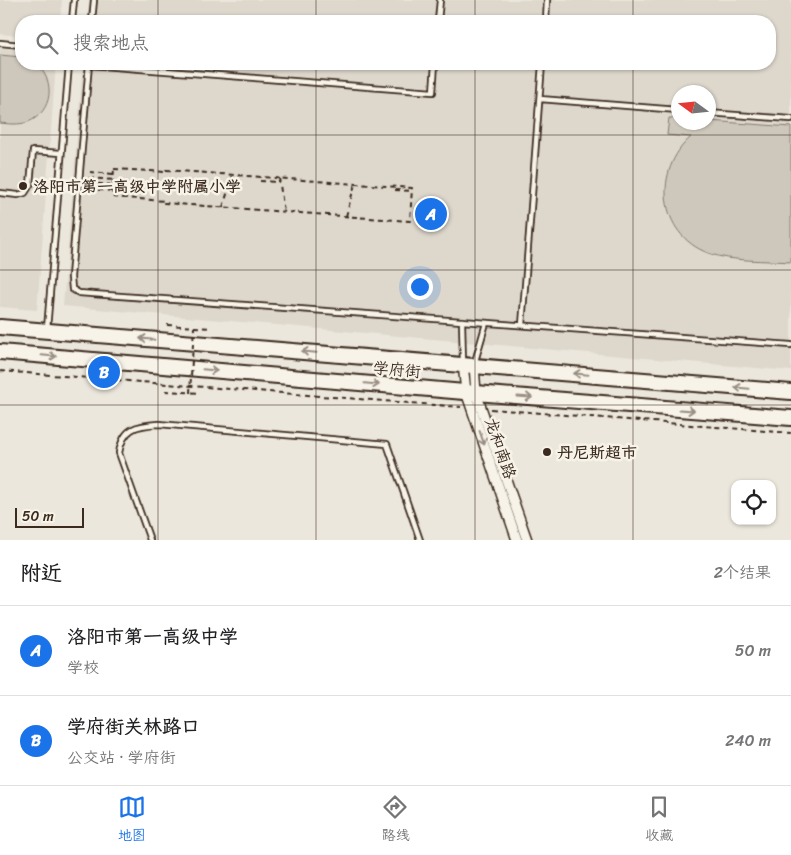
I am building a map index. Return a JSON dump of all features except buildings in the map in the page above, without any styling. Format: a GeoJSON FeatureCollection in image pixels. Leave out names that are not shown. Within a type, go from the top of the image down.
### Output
{"type":"FeatureCollection","features":[{"type":"Feature","properties":{"kind":"main road","name":"学府街"},"geometry":{"type":"LineString","coordinates":[[0,327],[791,392]]}},
{"type":"Feature","properties":{"kind":"main road","name":"学府街"},"geometry":{"type":"LineString","coordinates":[[0,352],[471,393],[791,418]]}},
{"type":"Feature","properties":{"kind":"street","name":"龙和南路"},"geometry":{"type":"LineString","coordinates":[[468,364],[472,408],[517,540]]}},
{"type":"Feature","properties":{"kind":"street","name":"龙和南路"},"geometry":{"type":"LineString","coordinates":[[471,393],[482,409],[527,540]]}},
{"type":"Feature","properties":{"kind":"lane"},"geometry":{"type":"LineString","coordinates":[[73,15],[74,0]]}},
{"type":"Feature","properties":{"kind":"lane"},"geometry":{"type":"LineString","coordinates":[[93,15],[94,0]]}},
{"type":"Feature","properties":{"kind":"lane"},"geometry":{"type":"LineString","coordinates":[[439,15],[440,0]]}},
{"type":"Feature","properties":{"kind":"lane"},"geometry":{"type":"LineString","coordinates":[[546,15],[547,0]]}},
{"type":"Feature","properties":{"kind":"lane"},"geometry":{"type":"LineString","coordinates":[[0,43],[15,44]]}},
{"type":"Feature","properties":{"kind":"lane"},"geometry":{"type":"LineString","coordinates":[[47,331],[68,70]]}},
{"type":"Feature","properties":{"kind":"lane"},"geometry":{"type":"LineString","coordinates":[[88,70],[71,277],[72,289],[79,293],[791,345]]}},
{"type":"Feature","properties":{"kind":"lane"},"geometry":{"type":"LineString","coordinates":[[162,70],[432,92],[434,70]]}},
{"type":"Feature","properties":{"kind":"lane"},"geometry":{"type":"LineString","coordinates":[[522,325],[542,70]]}},
{"type":"Feature","properties":{"kind":"lane"},"geometry":{"type":"LineString","coordinates":[[540,99],[671,109]]}},
{"type":"Feature","properties":{"kind":"lane"},"geometry":{"type":"LineString","coordinates":[[716,114],[791,120]]}},
{"type":"Feature","properties":{"kind":"lane"},"geometry":{"type":"LineString","coordinates":[[0,194],[18,195],[25,193],[30,186],[33,151],[61,153]]}},
{"type":"Feature","properties":{"kind":"lane"},"geometry":{"type":"LineString","coordinates":[[462,321],[468,364]]}},
{"type":"Feature","properties":{"kind":"lane"},"geometry":{"type":"LineString","coordinates":[[468,364],[486,323]]}},
{"type":"Feature","properties":{"kind":"lane"},"geometry":{"type":"LineString","coordinates":[[150,540],[119,453],[121,442],[130,430],[143,424],[387,444],[420,540]]}},
{"type":"Feature","properties":{"kind":"path"},"geometry":{"type":"LineString","coordinates":[[114,169],[166,172],[166,170],[412,188],[410,221],[112,197],[114,174],[114,169]]}},
{"type":"Feature","properties":{"kind":"path"},"geometry":{"type":"LineString","coordinates":[[90,172],[114,174]]}},
{"type":"Feature","properties":{"kind":"path"},"geometry":{"type":"LineString","coordinates":[[223,207],[233,175]]}},
{"type":"Feature","properties":{"kind":"path"},"geometry":{"type":"LineString","coordinates":[[89,178],[114,180]]}},
{"type":"Feature","properties":{"kind":"path"},"geometry":{"type":"LineString","coordinates":[[279,178],[284,212]]}},
{"type":"Feature","properties":{"kind":"path"},"geometry":{"type":"LineString","coordinates":[[260,181],[279,182]]}},
{"type":"Feature","properties":{"kind":"path"},"geometry":{"type":"LineString","coordinates":[[89,183],[113,185]]}},
{"type":"Feature","properties":{"kind":"path"},"geometry":{"type":"LineString","coordinates":[[346,216],[355,184]]}},
{"type":"Feature","properties":{"kind":"path"},"geometry":{"type":"LineString","coordinates":[[89,189],[113,190]]}},
{"type":"Feature","properties":{"kind":"path"},"geometry":{"type":"LineString","coordinates":[[395,190],[412,191]]}},
{"type":"Feature","properties":{"kind":"path"},"geometry":{"type":"LineString","coordinates":[[167,325],[210,328]]}},
{"type":"Feature","properties":{"kind":"path"},"geometry":{"type":"LineString","coordinates":[[190,393],[194,327]]}},
{"type":"Feature","properties":{"kind":"path"},"geometry":{"type":"LineString","coordinates":[[0,370],[472,408]]}},
{"type":"Feature","properties":{"kind":"path"},"geometry":{"type":"LineString","coordinates":[[165,391],[200,393]]}},
{"type":"Feature","properties":{"kind":"path"},"geometry":{"type":"LineString","coordinates":[[482,409],[791,433]]}},
{"type":"Feature","properties":{"kind":"shaded area"},"geometry":{"type":"Polygon","coordinates":[[[0,0],[62,0],[61,15],[15,15],[15,35],[0,34],[0,0]]]}},
{"type":"Feature","properties":{"kind":"shaded area"},"geometry":{"type":"Polygon","coordinates":[[[89,0],[791,0],[791,371],[63,306],[83,70],[776,70],[776,15],[88,15],[89,0]]]}},
{"type":"Feature","properties":{"kind":"shaded area","name":"洛阳市第一高级中学附属小学"},"geometry":{"type":"Polygon","coordinates":[[[0,48],[15,49],[15,70],[56,70],[37,310],[0,307],[0,48]]]}},
{"type":"Feature","properties":{"kind":"shaded area"},"geometry":{"type":"Polygon","coordinates":[[[0,55],[15,56],[15,70],[41,70],[47,78],[49,95],[43,111],[28,122],[18,124],[0,123],[0,55]]]}},
{"type":"Feature","properties":{"kind":"shaded area"},"geometry":{"type":"Polygon","coordinates":[[[669,118],[671,118],[671,130],[716,130],[716,122],[791,127],[791,262],[717,256],[691,244],[679,232],[671,217],[666,200],[666,183],[671,166],[679,151],[691,137],[667,135],[669,118]]]}},
{"type":"Feature","properties":{"kind":"place","name":"洛阳市第一高级中学附属小学"},"geometry":{"type":"Point","coordinates":[23,186]}},
{"type":"Feature","properties":{"kind":"place","name":"洛阳市第一高级中学"},"geometry":{"type":"Point","coordinates":[431,214]}},
{"type":"Feature","properties":{"kind":"place","name":"学府街关林路口"},"geometry":{"type":"Point","coordinates":[104,372]}},
{"type":"Feature","properties":{"kind":"place","name":"丹尼斯超市"},"geometry":{"type":"Point","coordinates":[547,452]}}]}
